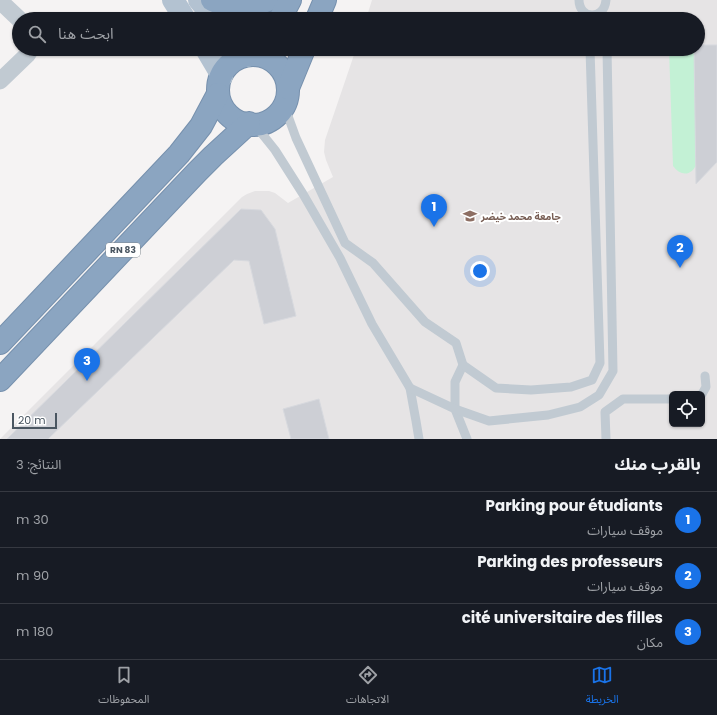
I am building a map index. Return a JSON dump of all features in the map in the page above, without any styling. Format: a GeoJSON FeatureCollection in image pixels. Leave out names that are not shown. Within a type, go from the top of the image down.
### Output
{"type":"FeatureCollection","features":[{"type":"Feature","properties":{"kind":"highway"},"geometry":{"type":"LineString","coordinates":[[212,0],[226,6],[250,7],[268,0]]}},
{"type":"Feature","properties":{"kind":"highway"},"geometry":{"type":"LineString","coordinates":[[284,12],[290,0]]}},
{"type":"Feature","properties":{"kind":"highway"},"geometry":{"type":"LineString","coordinates":[[320,12],[325,0]]}},
{"type":"Feature","properties":{"kind":"highway"},"geometry":{"type":"LineString","coordinates":[[244,56],[232,62],[224,71],[220,85],[221,104],[227,113],[235,120],[252,124],[265,123],[274,118],[280,112],[301,56]]}},
{"type":"Feature","properties":{"kind":"highway"},"geometry":{"type":"LineString","coordinates":[[261,56],[273,61],[280,68],[285,77],[286,96]]}},
{"type":"Feature","properties":{"kind":"highway","name":"RN 83"},"geometry":{"type":"LineString","coordinates":[[0,343],[179,154],[201,126],[220,85]]}},
{"type":"Feature","properties":{"kind":"highway","name":"RN 83"},"geometry":{"type":"LineString","coordinates":[[0,380],[197,172],[213,156],[252,124]]}},
{"type":"Feature","properties":{"kind":"main road"},"geometry":{"type":"LineString","coordinates":[[173,0],[181,12]]}},
{"type":"Feature","properties":{"kind":"main road"},"geometry":{"type":"LineString","coordinates":[[199,0],[209,12]]}},
{"type":"Feature","properties":{"kind":"main road"},"geometry":{"type":"LineString","coordinates":[[209,56],[220,85]]}},
{"type":"Feature","properties":{"kind":"street"},"geometry":{"type":"LineString","coordinates":[[0,1],[12,12]]}},
{"type":"Feature","properties":{"kind":"street"},"geometry":{"type":"LineString","coordinates":[[0,81],[26,56]]}},
{"type":"Feature","properties":{"kind":"lane"},"geometry":{"type":"LineString","coordinates":[[600,12],[604,9],[606,2]]}},
{"type":"Feature","properties":{"kind":"lane"},"geometry":{"type":"LineString","coordinates":[[286,96],[296,138],[345,243],[373,263],[425,322],[456,343],[463,365],[496,388],[530,390],[571,387],[592,380],[600,363],[590,56]]}},
{"type":"Feature","properties":{"kind":"lane"},"geometry":{"type":"LineString","coordinates":[[410,388],[455,409],[489,421],[548,415],[580,407],[599,395],[613,371],[607,56]]}},
{"type":"Feature","properties":{"kind":"lane"},"geometry":{"type":"LineString","coordinates":[[252,124],[276,150],[307,200],[340,258],[372,324],[410,388],[419,439]]}},
{"type":"Feature","properties":{"kind":"lane"},"geometry":{"type":"LineString","coordinates":[[463,365],[455,382],[455,409],[467,439]]}},
{"type":"Feature","properties":{"kind":"lane"},"geometry":{"type":"LineString","coordinates":[[704,391],[706,387],[705,376]]}},
{"type":"Feature","properties":{"kind":"lane"},"geometry":{"type":"LineString","coordinates":[[606,439],[605,412],[623,399],[669,399]]}},
{"type":"Feature","properties":{"kind":"shaded area","name":"جامعة محمد خيضر"},"geometry":{"type":"Polygon","coordinates":[[[372,0],[717,0],[717,439],[0,439],[242,197],[255,191],[269,191],[275,193],[288,203],[333,177],[324,152],[325,140],[354,56],[705,56],[705,12],[368,12],[372,0]]]}},
{"type":"Feature","properties":{"kind":"green space"},"geometry":{"type":"Polygon","coordinates":[[[669,56],[695,56],[697,163],[689,173],[686,174],[679,172],[673,166],[669,56]]]}},
{"type":"Feature","properties":{"kind":"building"},"geometry":{"type":"Polygon","coordinates":[[[705,45],[717,45],[717,162],[696,184],[694,56],[705,56],[705,45]]]}},
{"type":"Feature","properties":{"kind":"building"},"geometry":{"type":"Polygon","coordinates":[[[241,209],[261,210],[275,229],[296,316],[264,324],[249,261],[234,260],[48,439],[7,439],[241,209]]]}},
{"type":"Feature","properties":{"kind":"building"},"geometry":{"type":"Polygon","coordinates":[[[319,399],[329,439],[291,439],[283,409],[319,399]]]}},
{"type":"Feature","properties":{"kind":"place","name":"جامعة محمد خيضر"},"geometry":{"type":"Point","coordinates":[470,216]}},
{"type":"Feature","properties":{"kind":"place","name":"Parking pour étudiants"},"geometry":{"type":"Point","coordinates":[434,227]}},
{"type":"Feature","properties":{"kind":"place","name":"Parking des professeurs"},"geometry":{"type":"Point","coordinates":[680,268]}},
{"type":"Feature","properties":{"kind":"place","name":"cité universitaire des filles"},"geometry":{"type":"Point","coordinates":[87,381]}}]}
